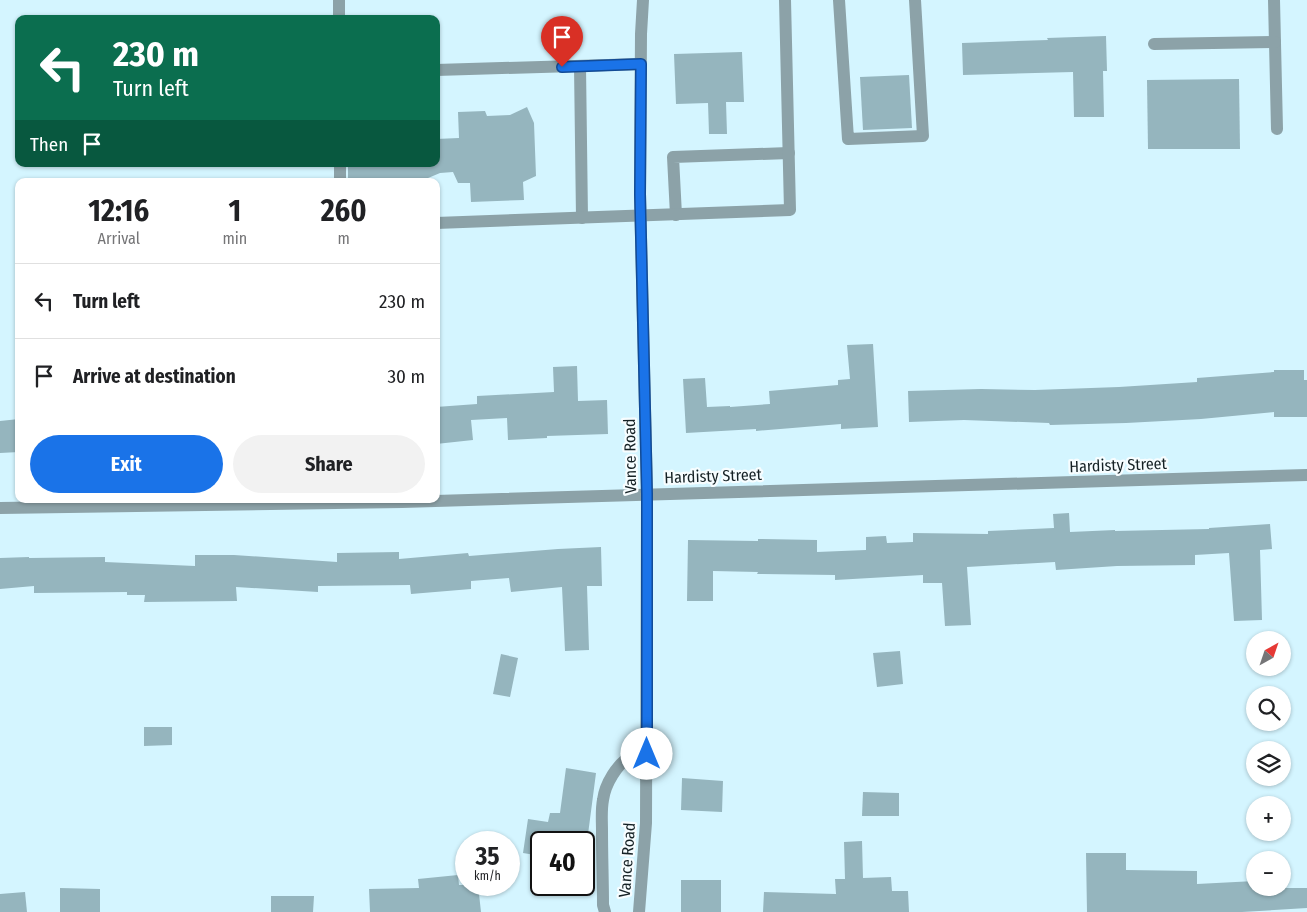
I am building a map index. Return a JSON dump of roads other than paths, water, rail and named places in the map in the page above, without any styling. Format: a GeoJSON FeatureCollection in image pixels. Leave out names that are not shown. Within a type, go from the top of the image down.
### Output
{"type":"FeatureCollection","features":[{"type":"Feature","properties":{"kind":"street"},"geometry":{"type":"LineString","coordinates":[[339,0],[339,15]]}},
{"type":"Feature","properties":{"kind":"street","name":"Vance Road"},"geometry":{"type":"LineString","coordinates":[[639,912],[646,823],[647,754],[647,494],[640,194],[643,0]]}},
{"type":"Feature","properties":{"kind":"street"},"geometry":{"type":"LineString","coordinates":[[440,223],[790,210],[785,0]]}},
{"type":"Feature","properties":{"kind":"street"},"geometry":{"type":"LineString","coordinates":[[838,0],[848,140],[923,136],[914,0]]}},
{"type":"Feature","properties":{"kind":"street"},"geometry":{"type":"LineString","coordinates":[[1274,0],[1277,129]]}},
{"type":"Feature","properties":{"kind":"street"},"geometry":{"type":"LineString","coordinates":[[1154,44],[1275,42]]}},
{"type":"Feature","properties":{"kind":"street"},"geometry":{"type":"LineString","coordinates":[[440,70],[641,64]]}},
{"type":"Feature","properties":{"kind":"street"},"geometry":{"type":"LineString","coordinates":[[580,66],[582,218]]}},
{"type":"Feature","properties":{"kind":"street"},"geometry":{"type":"LineString","coordinates":[[676,215],[673,157],[789,153]]}},
{"type":"Feature","properties":{"kind":"street","name":"Hardisty Street"},"geometry":{"type":"LineString","coordinates":[[440,501],[1307,475]]}},
{"type":"Feature","properties":{"kind":"street","name":"Hardisty Street"},"geometry":{"type":"LineString","coordinates":[[0,508],[335,503]]}},
{"type":"Feature","properties":{"kind":"street"},"geometry":{"type":"LineString","coordinates":[[605,912],[603,905],[602,801],[605,790],[623,762],[632,756],[647,754]]}}]}
